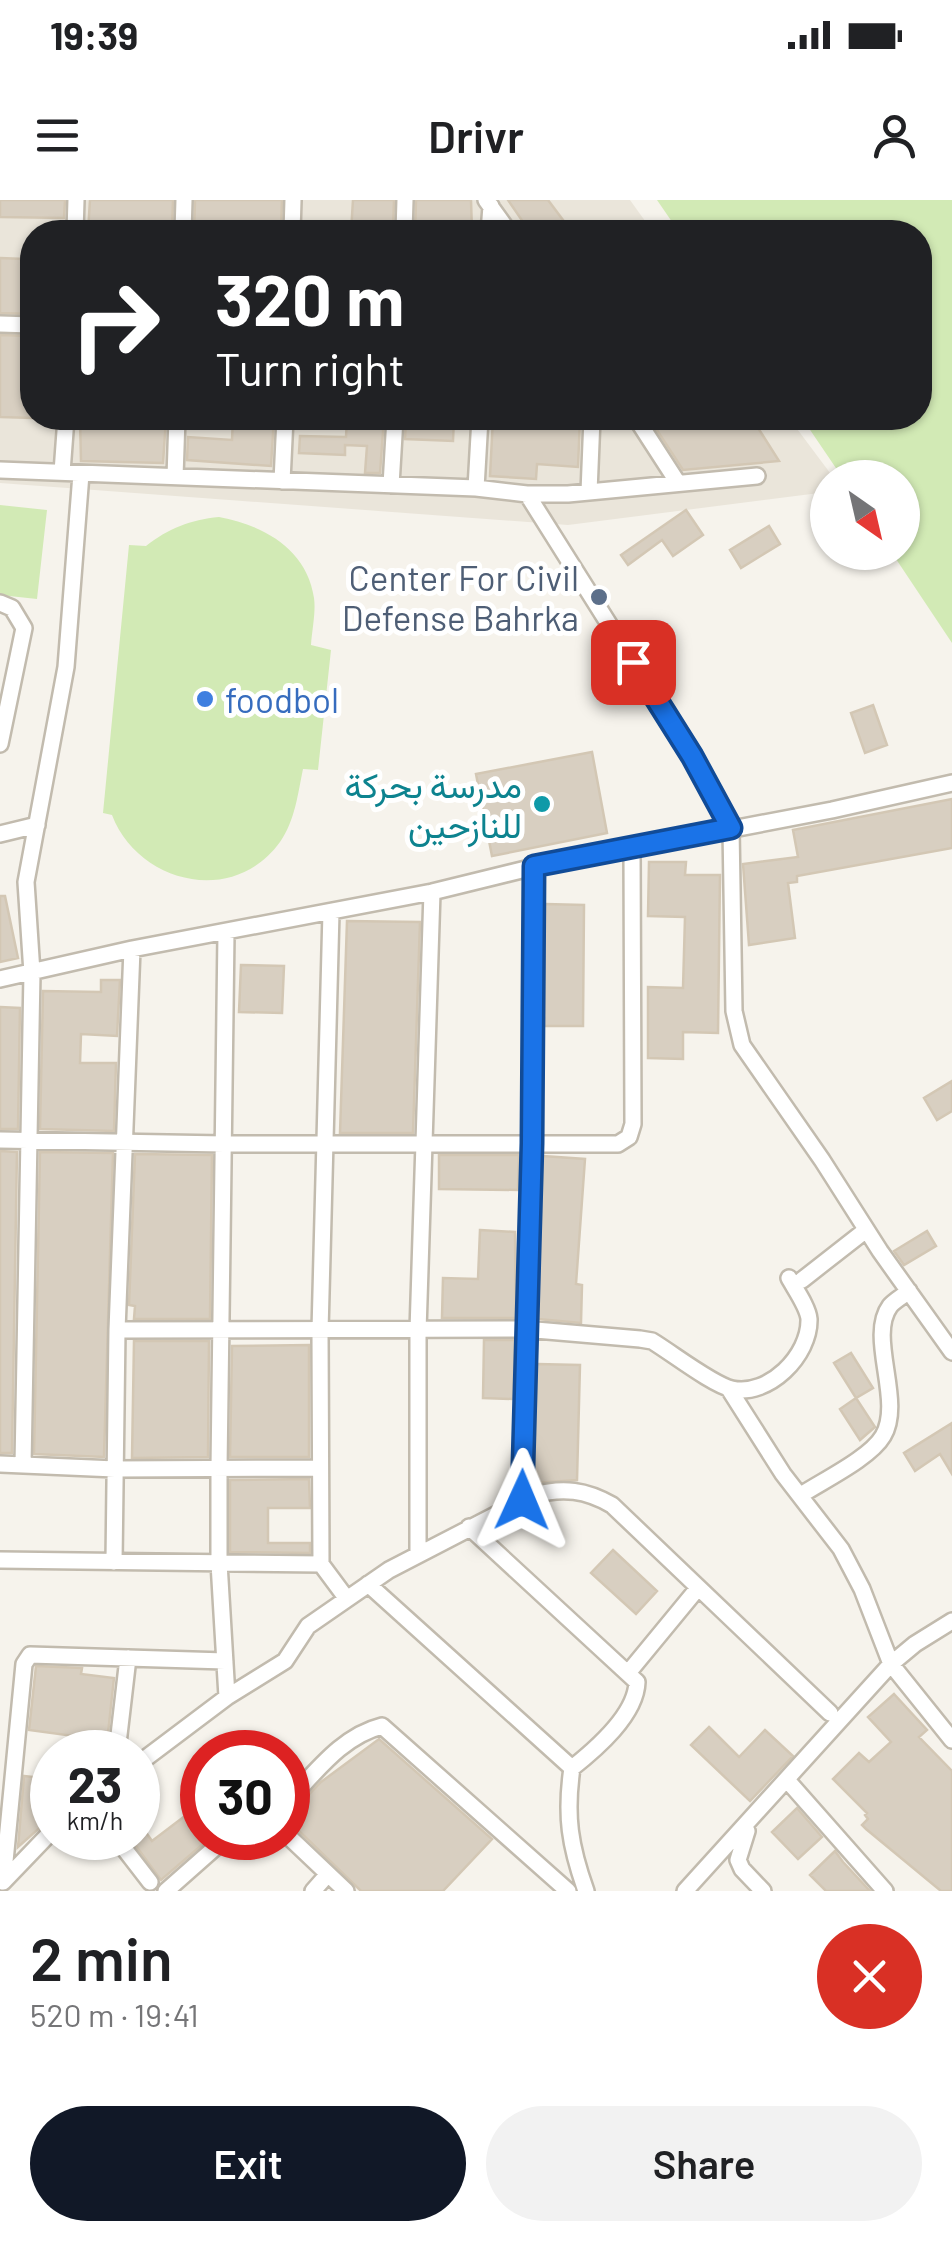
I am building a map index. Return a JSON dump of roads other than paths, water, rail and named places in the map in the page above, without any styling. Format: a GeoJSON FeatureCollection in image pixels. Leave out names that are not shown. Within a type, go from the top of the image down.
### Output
{"type":"FeatureCollection","features":[{"type":"Feature","properties":{"kind":"street"},"geometry":{"type":"LineString","coordinates":[[62,472],[65,430]]}},
{"type":"Feature","properties":{"kind":"street"},"geometry":{"type":"LineString","coordinates":[[175,477],[176,430]]}},
{"type":"Feature","properties":{"kind":"street"},"geometry":{"type":"LineString","coordinates":[[282,481],[284,430]]}},
{"type":"Feature","properties":{"kind":"street"},"geometry":{"type":"LineString","coordinates":[[391,485],[393,430]]}},
{"type":"Feature","properties":{"kind":"street"},"geometry":{"type":"LineString","coordinates":[[476,488],[479,430]]}},
{"type":"Feature","properties":{"kind":"street"},"geometry":{"type":"LineString","coordinates":[[589,492],[592,430]]}},
{"type":"Feature","properties":{"kind":"street"},"geometry":{"type":"LineString","coordinates":[[644,430],[678,483]]}},
{"type":"Feature","properties":{"kind":"street"},"geometry":{"type":"LineString","coordinates":[[0,470],[476,488],[527,494],[758,476]]}},
{"type":"Feature","properties":{"kind":"street"},"geometry":{"type":"LineString","coordinates":[[23,1465],[32,973],[26,882],[66,667],[81,474]]}},
{"type":"Feature","properties":{"kind":"street"},"geometry":{"type":"LineString","coordinates":[[527,494],[692,756],[731,828],[734,1011],[738,1034],[748,1055],[952,1352]]}},
{"type":"Feature","properties":{"kind":"street"},"geometry":{"type":"LineString","coordinates":[[0,603],[12,608],[24,628],[0,744]]}},
{"type":"Feature","properties":{"kind":"street"},"geometry":{"type":"LineString","coordinates":[[0,979],[952,783]]}},
{"type":"Feature","properties":{"kind":"street"},"geometry":{"type":"LineString","coordinates":[[0,834],[36,825]]}},
{"type":"Feature","properties":{"kind":"street"},"geometry":{"type":"LineString","coordinates":[[0,1140],[618,1144],[629,1137],[633,1124],[632,847]]}},
{"type":"Feature","properties":{"kind":"street"},"geometry":{"type":"LineString","coordinates":[[522,1500],[532,1143],[534,866]]}},
{"type":"Feature","properties":{"kind":"street"},"geometry":{"type":"LineString","coordinates":[[418,1553],[418,1331],[432,892]]}},
{"type":"Feature","properties":{"kind":"street"},"geometry":{"type":"LineString","coordinates":[[331,912],[320,1331],[321,1564],[347,1600]]}},
{"type":"Feature","properties":{"kind":"street"},"geometry":{"type":"LineString","coordinates":[[226,933],[218,1469],[227,1697]]}},
{"type":"Feature","properties":{"kind":"street"},"geometry":{"type":"LineString","coordinates":[[114,1562],[117,1330],[132,949]]}},
{"type":"Feature","properties":{"kind":"street"},"geometry":{"type":"LineString","coordinates":[[729,1389],[754,1391],[775,1378],[795,1358],[809,1317],[795,1279],[866,1230]]}},
{"type":"Feature","properties":{"kind":"street"},"geometry":{"type":"LineString","coordinates":[[802,1495],[882,1438],[890,1420],[884,1326],[889,1307],[909,1292]]}},
{"type":"Feature","properties":{"kind":"street"},"geometry":{"type":"LineString","coordinates":[[117,1330],[524,1329],[652,1342],[729,1389],[783,1474],[841,1549],[862,1589],[891,1664],[952,1740]]}},
{"type":"Feature","properties":{"kind":"street"},"geometry":{"type":"LineString","coordinates":[[0,1464],[320,1468]]}},
{"type":"Feature","properties":{"kind":"street"},"geometry":{"type":"LineString","coordinates":[[160,1747],[227,1697],[285,1662],[308,1626],[368,1584],[418,1553],[522,1500],[561,1490],[600,1498],[612,1505],[830,1713]]}},
{"type":"Feature","properties":{"kind":"street"},"geometry":{"type":"LineString","coordinates":[[469,1527],[637,1682],[634,1698],[596,1750],[572,1768],[567,1800],[569,1839],[586,1891]]}},
{"type":"Feature","properties":{"kind":"street"},"geometry":{"type":"LineString","coordinates":[[0,1560],[321,1564]]}},
{"type":"Feature","properties":{"kind":"street"},"geometry":{"type":"LineString","coordinates":[[368,1584],[572,1768]]}},
{"type":"Feature","properties":{"kind":"street"},"geometry":{"type":"LineString","coordinates":[[628,1673],[698,1588]]}},
{"type":"Feature","properties":{"kind":"street"},"geometry":{"type":"LineString","coordinates":[[685,1891],[891,1664],[952,1621]]}},
{"type":"Feature","properties":{"kind":"street"},"geometry":{"type":"LineString","coordinates":[[2,1886],[24,1664],[30,1655],[225,1661]]}},
{"type":"Feature","properties":{"kind":"street"},"geometry":{"type":"LineString","coordinates":[[120,1730],[128,1658]]}},
{"type":"Feature","properties":{"kind":"street"},"geometry":{"type":"LineString","coordinates":[[310,1779],[361,1731],[382,1726],[568,1891]]}},
{"type":"Feature","properties":{"kind":"street"},"geometry":{"type":"LineString","coordinates":[[787,1780],[886,1891]]}},
{"type":"Feature","properties":{"kind":"street"},"geometry":{"type":"LineString","coordinates":[[752,1887],[738,1854],[754,1816]]}},
{"type":"Feature","properties":{"kind":"street"},"geometry":{"type":"LineString","coordinates":[[2,1886],[30,1855]]}},
{"type":"Feature","properties":{"kind":"street"},"geometry":{"type":"LineString","coordinates":[[310,1857],[346,1891]]}},
{"type":"Feature","properties":{"kind":"street"},"geometry":{"type":"LineString","coordinates":[[133,1860],[150,1882]]}},
{"type":"Feature","properties":{"kind":"street"},"geometry":{"type":"LineString","coordinates":[[166,1891],[201,1860]]}},
{"type":"Feature","properties":{"kind":"street"},"geometry":{"type":"LineString","coordinates":[[313,1891],[328,1874]]}},
{"type":"Feature","properties":{"kind":"place","name":"Center For Civil Defense Bahrka"},"geometry":{"type":"Point","coordinates":[599,597]}},
{"type":"Feature","properties":{"kind":"place","name":"foodbol"},"geometry":{"type":"Point","coordinates":[205,699]}},
{"type":"Feature","properties":{"kind":"place","name":"مدرسة بحركة للنازحين"},"geometry":{"type":"Point","coordinates":[542,804]}}]}
